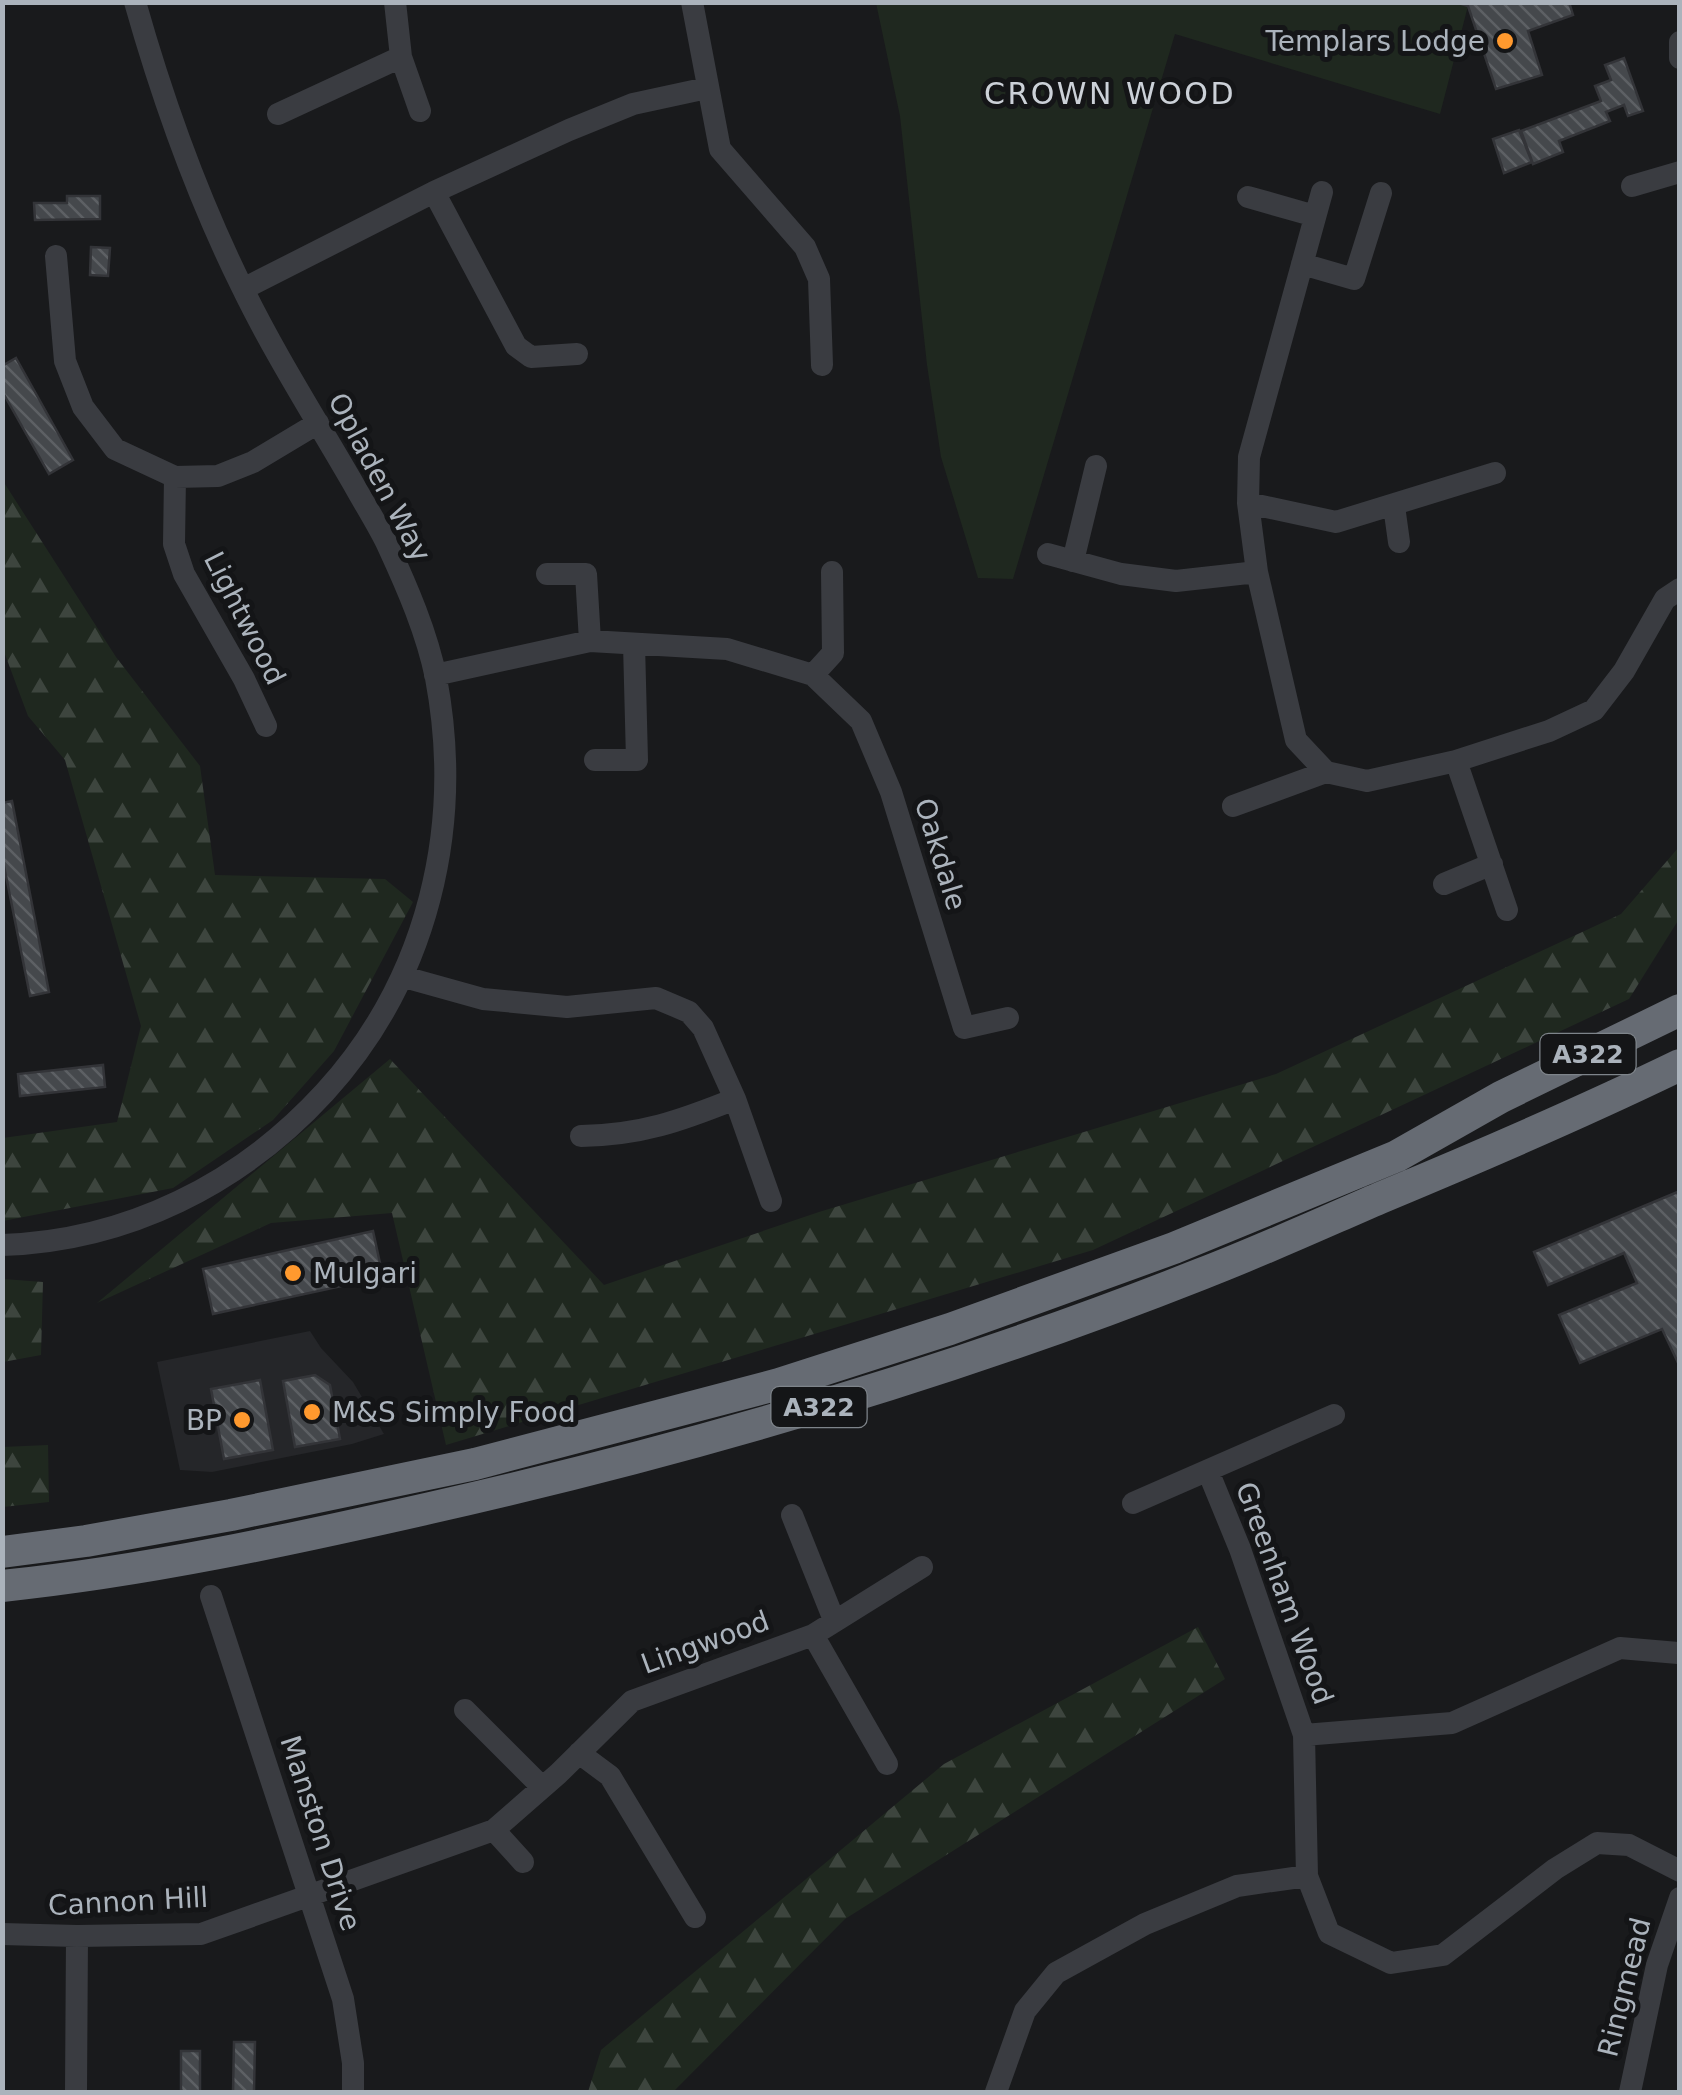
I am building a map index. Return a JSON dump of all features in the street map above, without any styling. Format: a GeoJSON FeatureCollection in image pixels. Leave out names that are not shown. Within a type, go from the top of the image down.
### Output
{"type":"FeatureCollection","features":[{"type":"Feature","properties":{"kind":"highway","name":"A322"},"geometry":{"type":"LineString","coordinates":[[2,1552],[86,1542],[475,1464],[780,1384],[950,1329],[1174,1248],[1397,1156],[1501,1097],[1678,1010]]}},
{"type":"Feature","properties":{"kind":"highway","name":"A322"},"geometry":{"type":"LineString","coordinates":[[2,1586],[144,1566],[370,1522],[795,1415],[1073,1322],[1201,1274],[1599,1105],[1680,1065]]}},
{"type":"Feature","properties":{"kind":"street","name":"Opladen Way"},"geometry":{"type":"LineString","coordinates":[[2,1245],[61,1239],[159,1213],[229,1174],[301,1118],[344,1071],[404,977],[433,892],[446,816],[444,739],[435,675],[423,632],[387,544],[243,290],[159,88],[136,2]]}},
{"type":"Feature","properties":{"kind":"street"},"geometry":{"type":"LineString","coordinates":[[395,2],[401,56],[420,111]]}},
{"type":"Feature","properties":{"kind":"street"},"geometry":{"type":"LineString","coordinates":[[692,2],[720,148],[805,247],[819,278],[822,365]]}},
{"type":"Feature","properties":{"kind":"street"},"geometry":{"type":"LineString","coordinates":[[1680,42],[1680,58]]}},
{"type":"Feature","properties":{"kind":"street"},"geometry":{"type":"LineString","coordinates":[[278,114],[401,56]]}},
{"type":"Feature","properties":{"kind":"street"},"geometry":{"type":"LineString","coordinates":[[243,290],[434,192],[632,104],[707,88]]}},
{"type":"Feature","properties":{"kind":"street"},"geometry":{"type":"LineString","coordinates":[[1632,186],[1680,172]]}},
{"type":"Feature","properties":{"kind":"street"},"geometry":{"type":"LineString","coordinates":[[434,192],[516,346],[532,357],[578,354]]}},
{"type":"Feature","properties":{"kind":"street"},"geometry":{"type":"LineString","coordinates":[[1322,192],[1248,457],[1248,503],[1258,572],[1296,740],[1326,772]]}},
{"type":"Feature","properties":{"kind":"street"},"geometry":{"type":"LineString","coordinates":[[1302,264],[1354,279],[1381,193]]}},
{"type":"Feature","properties":{"kind":"street"},"geometry":{"type":"LineString","coordinates":[[1248,197],[1315,216]]}},
{"type":"Feature","properties":{"kind":"street"},"geometry":{"type":"LineString","coordinates":[[56,256],[65,361],[83,406],[115,449],[174,476],[218,476],[253,462],[318,423]]}},
{"type":"Feature","properties":{"kind":"street"},"geometry":{"type":"LineString","coordinates":[[1073,560],[1096,466]]}},
{"type":"Feature","properties":{"kind":"street"},"geometry":{"type":"LineString","coordinates":[[1248,503],[1336,522],[1495,473]]}},
{"type":"Feature","properties":{"kind":"street","name":"Lightwood"},"geometry":{"type":"LineString","coordinates":[[174,476],[174,544],[184,574],[266,726]]}},
{"type":"Feature","properties":{"kind":"street"},"geometry":{"type":"LineString","coordinates":[[1394,506],[1399,542]]}},
{"type":"Feature","properties":{"kind":"street"},"geometry":{"type":"LineString","coordinates":[[1048,554],[1121,574],[1176,581],[1258,572]]}},
{"type":"Feature","properties":{"kind":"street"},"geometry":{"type":"LineString","coordinates":[[813,675],[833,652],[832,572]]}},
{"type":"Feature","properties":{"kind":"street"},"geometry":{"type":"LineString","coordinates":[[547,574],[586,574],[590,641]]}},
{"type":"Feature","properties":{"kind":"street"},"geometry":{"type":"LineString","coordinates":[[1233,806],[1326,772],[1367,781],[1456,762],[1549,731],[1594,710],[1624,671],[1665,599],[1680,590]]}},
{"type":"Feature","properties":{"kind":"street","name":"Oakdale"},"geometry":{"type":"LineString","coordinates":[[435,675],[590,641],[727,650],[813,675],[860,720],[890,792],[964,1028],[1008,1018]]}},
{"type":"Feature","properties":{"kind":"street"},"geometry":{"type":"LineString","coordinates":[[595,760],[637,760],[634,644]]}},
{"type":"Feature","properties":{"kind":"street"},"geometry":{"type":"LineString","coordinates":[[1456,762],[1508,910]]}},
{"type":"Feature","properties":{"kind":"street"},"geometry":{"type":"LineString","coordinates":[[1444,884],[1492,864]]}},
{"type":"Feature","properties":{"kind":"street"},"geometry":{"type":"LineString","coordinates":[[404,977],[484,1000],[567,1007],[656,998],[689,1012],[703,1028],[735,1099],[770,1201]]}},
{"type":"Feature","properties":{"kind":"street"},"geometry":{"type":"LineString","coordinates":[[581,1136],[621,1136],[678,1122],[735,1099]]}},
{"type":"Feature","properties":{"kind":"street","name":"Greenham Wood"},"geometry":{"type":"LineString","coordinates":[[1133,1503],[1334,1415]]}},
{"type":"Feature","properties":{"kind":"street","name":"Greenham Wood"},"geometry":{"type":"LineString","coordinates":[[1208,1471],[1240,1548],[1304,1735],[1307,1876],[1329,1933],[1391,1963],[1443,1954],[1555,1869],[1598,1843],[1629,1844],[1680,1870]]}},
{"type":"Feature","properties":{"kind":"street"},"geometry":{"type":"LineString","coordinates":[[792,1515],[834,1620]]}},
{"type":"Feature","properties":{"kind":"street","name":"Lingwood"},"geometry":{"type":"LineString","coordinates":[[311,1897],[494,1830],[632,1701],[813,1635],[922,1566]]}},
{"type":"Feature","properties":{"kind":"street","name":"Manston Drive"},"geometry":{"type":"LineString","coordinates":[[211,1596],[344,1999],[353,2092]]}},
{"type":"Feature","properties":{"kind":"street","name":"Lingwood"},"geometry":{"type":"LineString","coordinates":[[813,1635],[887,1764]]}},
{"type":"Feature","properties":{"kind":"street","name":"Greenham Wood"},"geometry":{"type":"LineString","coordinates":[[1304,1735],[1452,1723],[1620,1648],[1678,1653]]}},
{"type":"Feature","properties":{"kind":"street"},"geometry":{"type":"LineString","coordinates":[[465,1710],[542,1786]]}},
{"type":"Feature","properties":{"kind":"street"},"geometry":{"type":"LineString","coordinates":[[579,1753],[610,1776],[695,1917]]}},
{"type":"Feature","properties":{"kind":"street"},"geometry":{"type":"LineString","coordinates":[[494,1830],[523,1862]]}},
{"type":"Feature","properties":{"kind":"street"},"geometry":{"type":"LineString","coordinates":[[996,2092],[1025,2012],[1056,1973],[1144,1924],[1237,1886],[1307,1876]]}},
{"type":"Feature","properties":{"kind":"street","name":"Cannon Hill"},"geometry":{"type":"LineString","coordinates":[[2,1934],[201,1934],[311,1897]]}},
{"type":"Feature","properties":{"kind":"street","name":"Ringmead"},"geometry":{"type":"LineString","coordinates":[[1630,2092],[1656,1965],[1680,1898]]}},
{"type":"Feature","properties":{"kind":"street"},"geometry":{"type":"LineString","coordinates":[[76,2092],[77,1936]]}},
{"type":"Feature","properties":{"kind":"shaded area"},"geometry":{"type":"Polygon","coordinates":[[[310,1331],[353,1382],[384,1434],[212,1472],[180,1470],[157,1362],[310,1331]]]}},
{"type":"Feature","properties":{"kind":"green space"},"geometry":{"type":"Polygon","coordinates":[[[1465,2],[1468,6],[1440,114],[1175,34],[1013,579],[978,578],[941,457],[900,116],[876,3],[1465,2]]]}},
{"type":"Feature","properties":{"kind":"green space"},"geometry":{"type":"Polygon","coordinates":[[[3,481],[116,657],[200,766],[215,875],[385,879],[413,902],[334,1051],[273,1120],[173,1188],[3,1221],[3,1138],[117,1122],[141,1026],[65,760],[28,716],[3,649],[3,481]]]}},
{"type":"Feature","properties":{"kind":"green space"},"geometry":{"type":"Polygon","coordinates":[[[1679,847],[1679,919],[1629,999],[1093,1250],[446,1445],[392,1213],[271,1223],[97,1303],[390,1059],[604,1285],[819,1212],[1276,1074],[1621,914],[1679,847]]]}},
{"type":"Feature","properties":{"kind":"green space"},"geometry":{"type":"Polygon","coordinates":[[[3,1279],[43,1282],[41,1355],[3,1362],[3,1279]]]}},
{"type":"Feature","properties":{"kind":"green space"},"geometry":{"type":"Polygon","coordinates":[[[48,1445],[49,1502],[3,1507],[3,1447],[48,1445]]]}},
{"type":"Feature","properties":{"kind":"green space"},"geometry":{"type":"Polygon","coordinates":[[[1198,1627],[1225,1679],[845,1919],[673,2092],[588,2092],[601,2050],[944,1764],[1198,1627]]]}},
{"type":"Feature","properties":{"kind":"building","name":"Templars Lodge"},"geometry":{"type":"Polygon","coordinates":[[[1455,2],[1569,2],[1573,15],[1528,31],[1542,75],[1496,89],[1468,6],[1455,2]]]}},
{"type":"Feature","properties":{"kind":"building"},"geometry":{"type":"Polygon","coordinates":[[[1624,58],[1643,111],[1628,116],[1624,105],[1606,112],[1610,121],[1559,141],[1563,152],[1533,164],[1521,131],[1601,101],[1595,86],[1611,80],[1605,65],[1624,58]]]}},
{"type":"Feature","properties":{"kind":"building"},"geometry":{"type":"Polygon","coordinates":[[[1519,130],[1532,162],[1504,173],[1493,139],[1519,130]]]}},
{"type":"Feature","properties":{"kind":"building"},"geometry":{"type":"Polygon","coordinates":[[[67,196],[100,196],[100,219],[35,220],[34,203],[67,203],[67,196]]]}},
{"type":"Feature","properties":{"kind":"building"},"geometry":{"type":"Polygon","coordinates":[[[91,247],[110,248],[108,276],[90,275],[91,247]]]}},
{"type":"Feature","properties":{"kind":"building"},"geometry":{"type":"Polygon","coordinates":[[[16,358],[73,460],[49,474],[2,391],[2,366],[16,358]]]}},
{"type":"Feature","properties":{"kind":"building"},"geometry":{"type":"Polygon","coordinates":[[[12,801],[49,992],[30,996],[2,856],[2,803],[12,801]]]}},
{"type":"Feature","properties":{"kind":"building"},"geometry":{"type":"Polygon","coordinates":[[[103,1065],[105,1087],[20,1096],[18,1074],[103,1065]]]}},
{"type":"Feature","properties":{"kind":"building"},"geometry":{"type":"Polygon","coordinates":[[[1680,1191],[1680,1367],[1662,1329],[1580,1363],[1559,1315],[1637,1283],[1624,1253],[1548,1285],[1534,1252],[1680,1191]]]}},
{"type":"Feature","properties":{"kind":"building","name":"Mulgari"},"geometry":{"type":"Polygon","coordinates":[[[373,1231],[383,1277],[213,1314],[203,1269],[373,1231]]]}},
{"type":"Feature","properties":{"kind":"building","name":"M&S Simply Food"},"geometry":{"type":"Polygon","coordinates":[[[315,1375],[330,1385],[340,1439],[295,1447],[283,1381],[315,1375]]]}},
{"type":"Feature","properties":{"kind":"building","name":"BP"},"geometry":{"type":"Polygon","coordinates":[[[260,1380],[273,1450],[224,1459],[211,1389],[260,1380]]]}},
{"type":"Feature","properties":{"kind":"building"},"geometry":{"type":"Polygon","coordinates":[[[234,2042],[255,2042],[254,2092],[233,2092],[234,2042]]]}},
{"type":"Feature","properties":{"kind":"building"},"geometry":{"type":"Polygon","coordinates":[[[181,2051],[200,2051],[200,2092],[181,2092],[181,2051]]]}},
{"type":"Feature","properties":{"kind":"place","name":"Templars Lodge"},"geometry":{"type":"Point","coordinates":[1505,41]}},
{"type":"Feature","properties":{"kind":"place","name":"Mulgari"},"geometry":{"type":"Point","coordinates":[293,1273]}},
{"type":"Feature","properties":{"kind":"place","name":"M&S Simply Food"},"geometry":{"type":"Point","coordinates":[312,1412]}},
{"type":"Feature","properties":{"kind":"place","name":"BP"},"geometry":{"type":"Point","coordinates":[242,1420]}},
{"type":"Feature","properties":{"kind":"district","name":"CROWN WOOD"},"geometry":{"type":"Point","coordinates":[1110,94]}}]}
